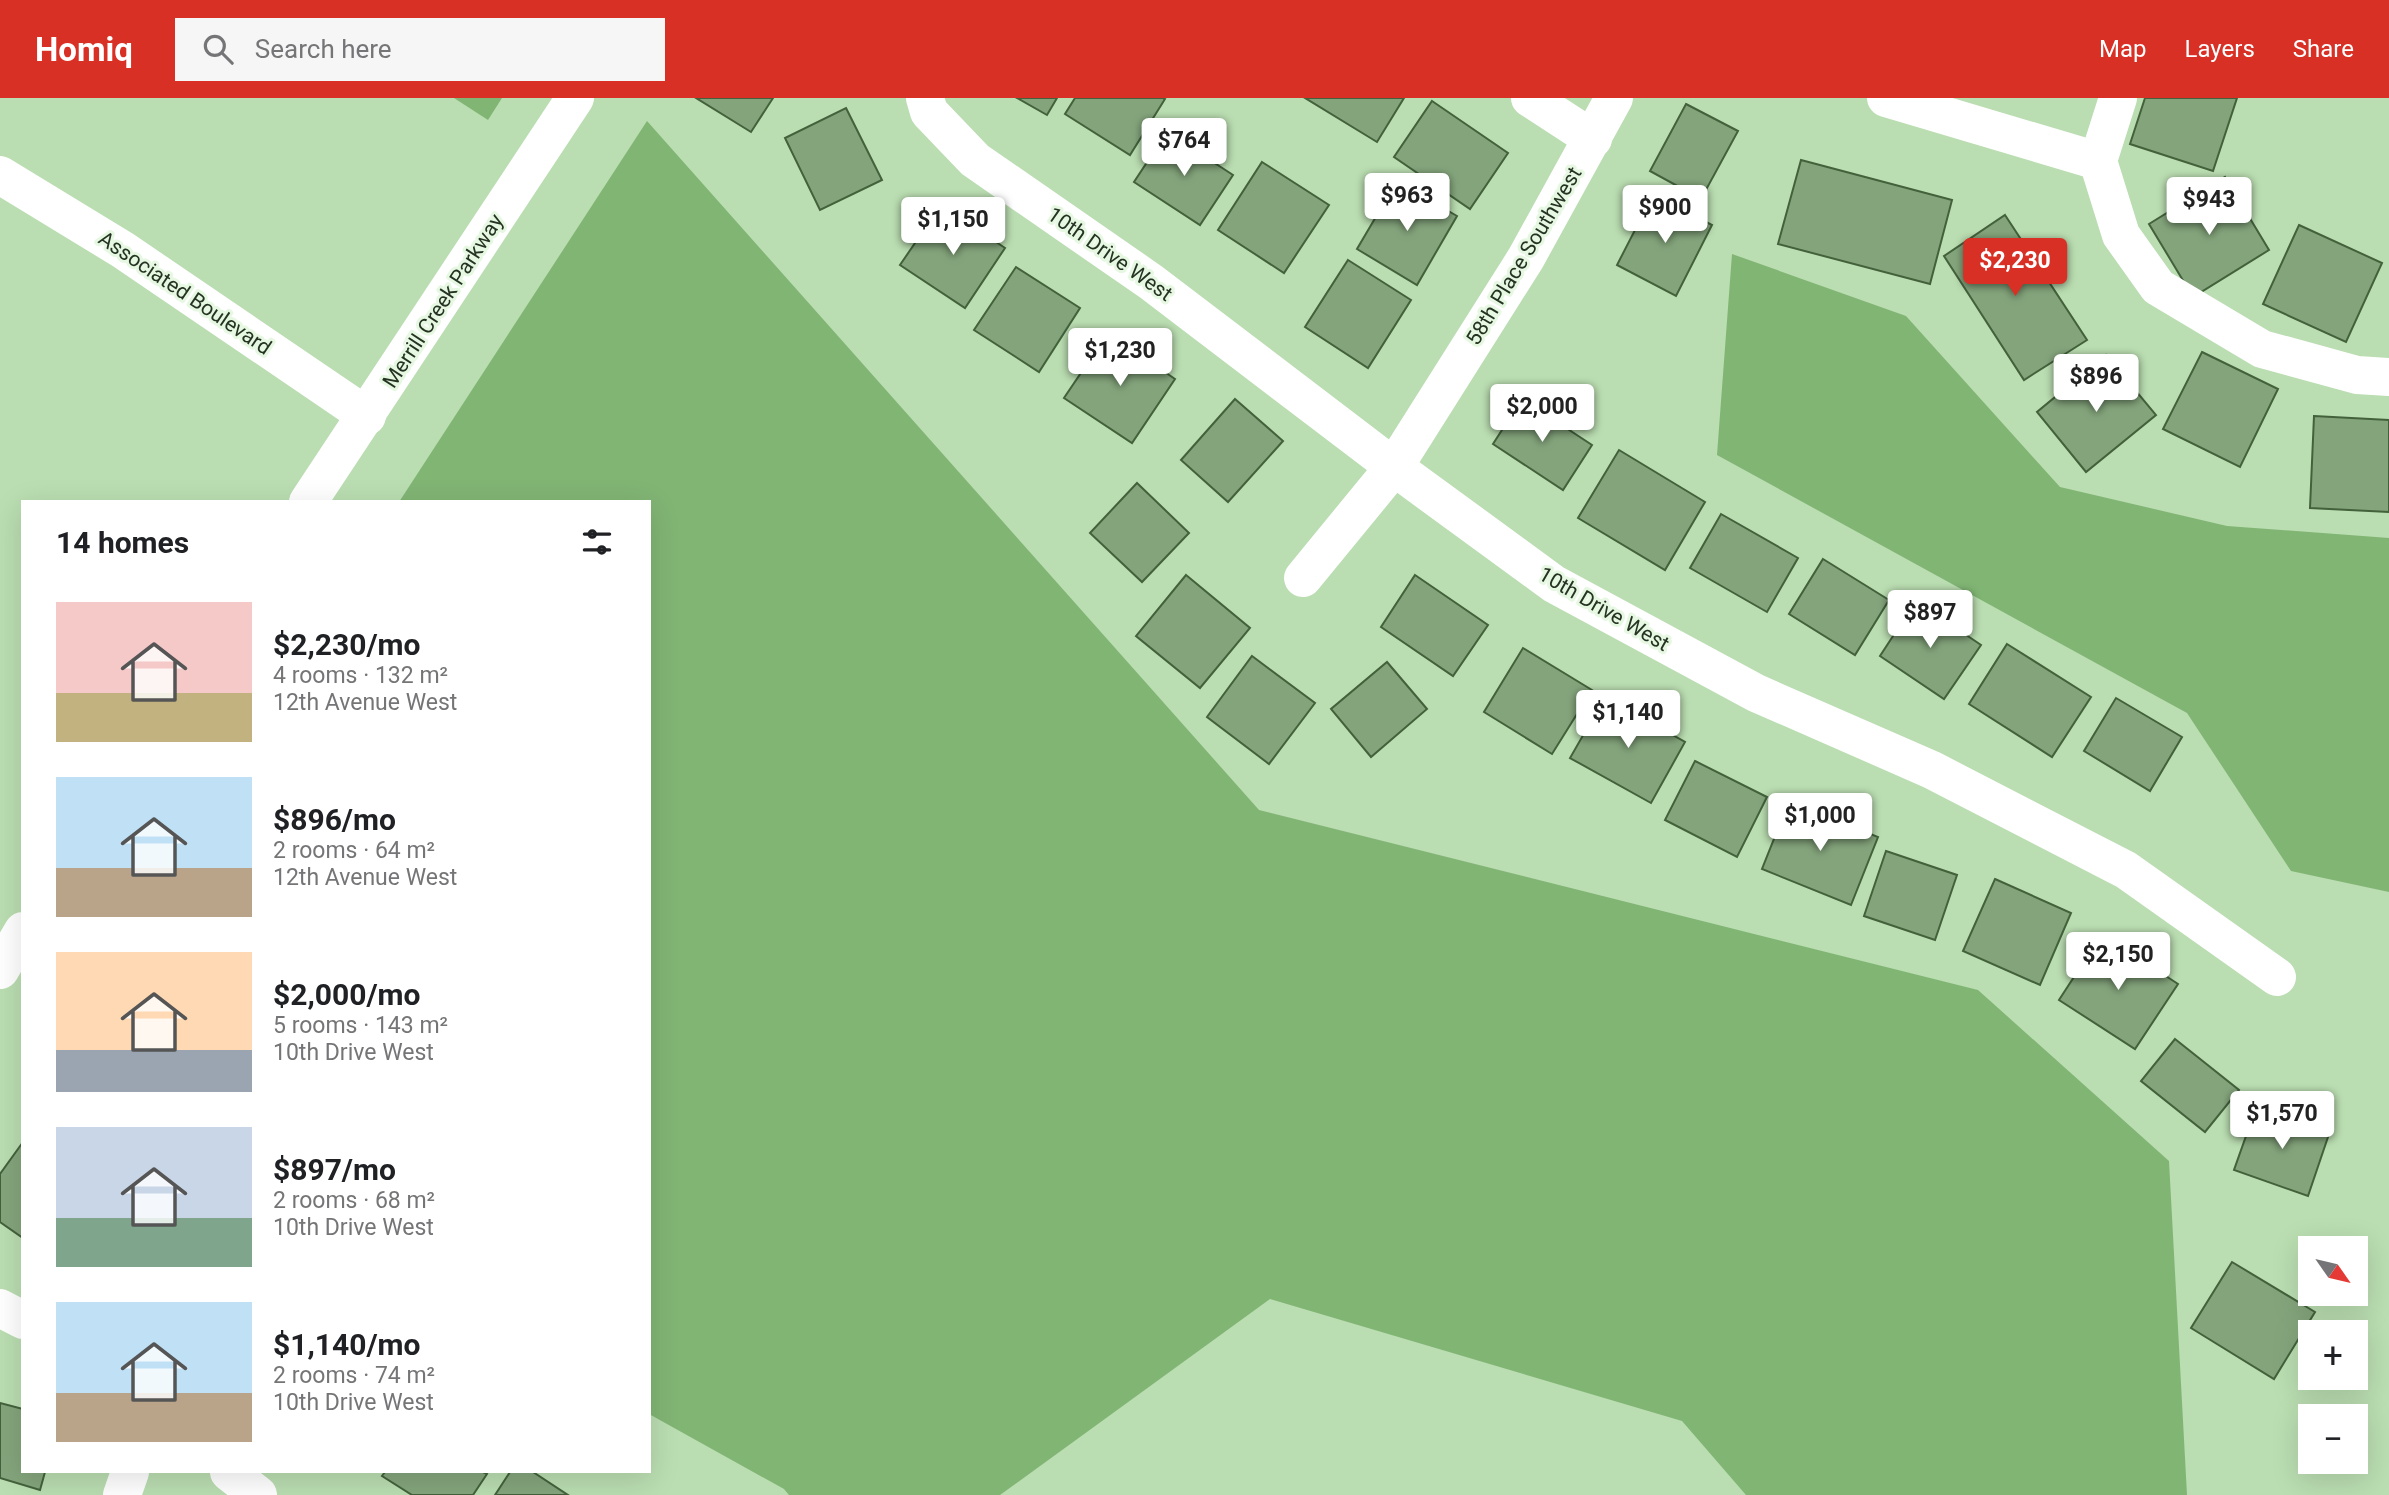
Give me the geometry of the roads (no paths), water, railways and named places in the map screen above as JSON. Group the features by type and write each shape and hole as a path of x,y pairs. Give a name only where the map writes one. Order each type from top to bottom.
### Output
{"street":[{"name":"Merrill Creek Parkway","path":"310,500 575,98"},
{"name":"10th Drive West","path":"925,98 929,112 975,160 1151,282 1394,467 1554,584 1756,693 1932,770 2126,870 2277,977"},
{"path":"1530,98 1593,139"},
{"name":"58th Place Southwest","path":"1303,578 1394,467 1526,258 1614,98"},
{"path":"1886,98 2098,161"},
{"path":"2118,98 2098,161 2121,235 2158,287 2262,349 2357,375 2389,377"},
{"name":"Associated Boulevard","path":"0,175 123,250 367,416"},
{"path":"0,970 21,934"},
{"path":"0,1308 21,1319"},
{"path":"122,1495 130,1473"},
{"path":"230,1473 258,1495"}]}
